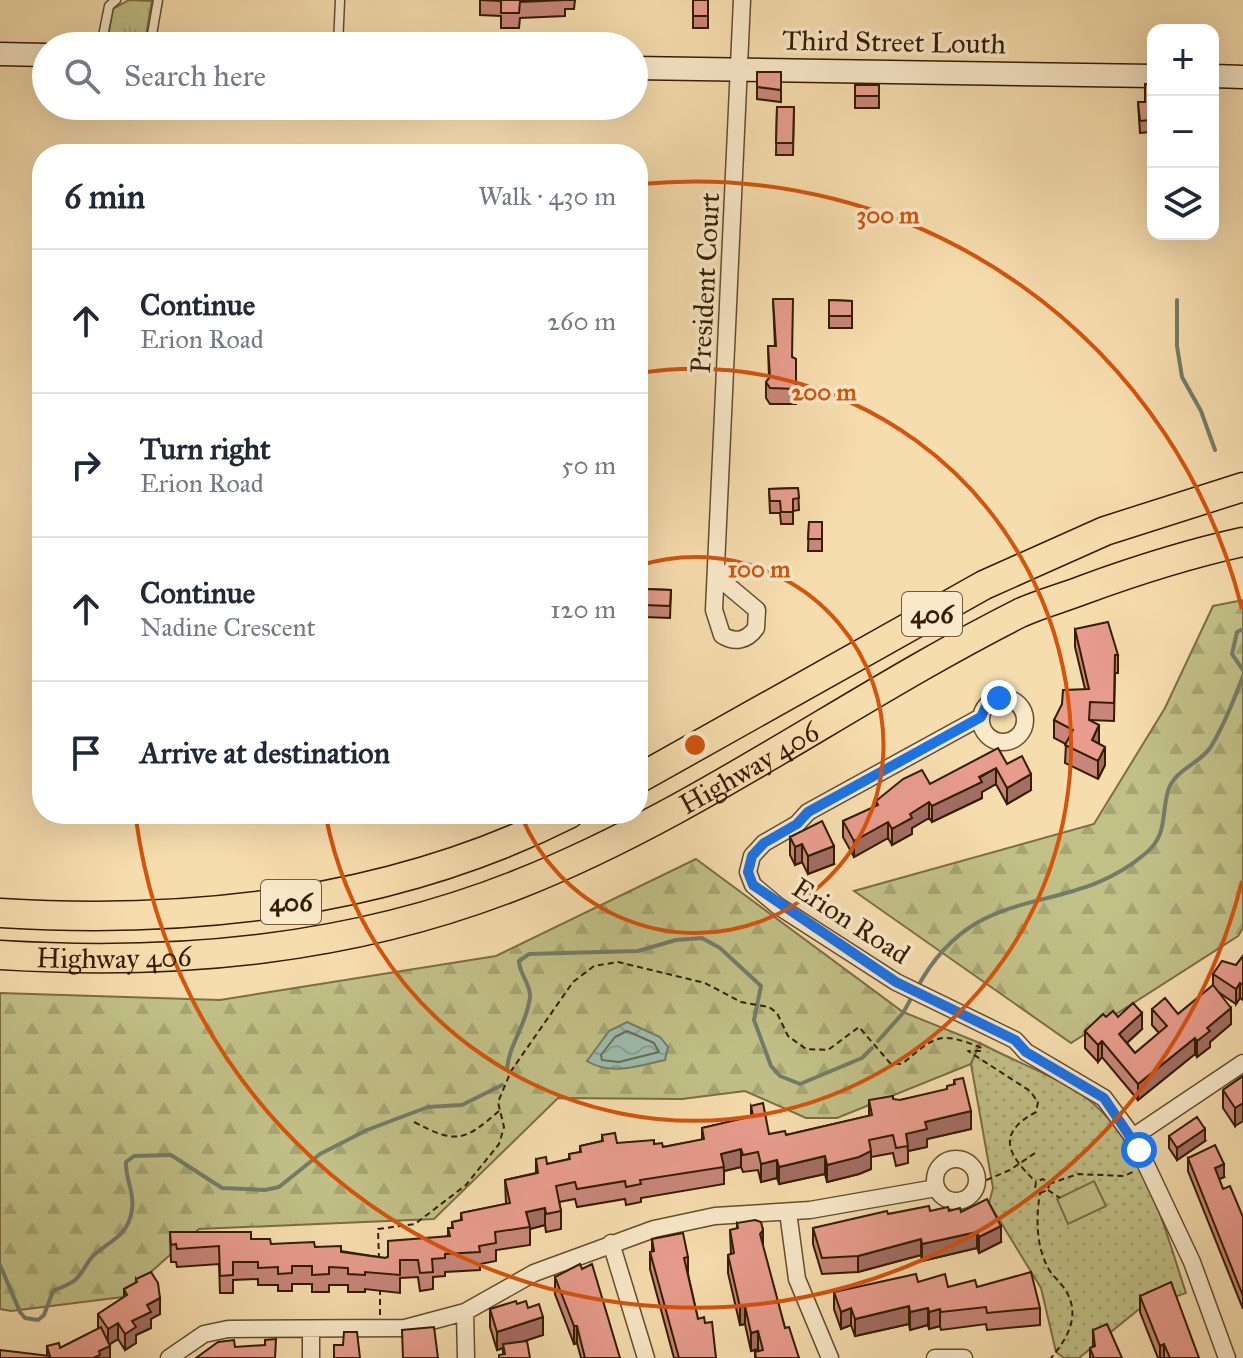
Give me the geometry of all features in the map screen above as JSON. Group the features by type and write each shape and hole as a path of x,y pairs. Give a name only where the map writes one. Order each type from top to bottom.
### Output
{"highway":[{"name":"Highway 406","path":"648,773 984,585 1105,531 1243,487"},
{"name":"Highway 406","path":"648,821 1023,612 1115,578 1243,542"},
{"name":"Highway 406","path":"0,913 166,917 253,909 321,897 494,847 546,824"},
{"name":"Highway 406","path":"0,955 83,960 190,958 262,950 385,926 518,884 643,824"}],"street":[{"name":"President Court","path":"717,568 742,0"},
{"path":"0,54 32,55"},
{"name":"Third Street Louth","path":"648,68 1147,76"},
{"path":"1219,76 1243,77"},
{"name":"Erion Road","path":"981,717 808,812 794,813 748,845 739,870 744,888 752,900 926,1005 1015,1040 1026,1052 1104,1098 1133,1137 1147,1165 1192,1262 1227,1358"},
{"path":"1133,1137 1243,1063"},
{"path":"957,1159 970,1165 977,1184 970,1196 958,1201 944,1198 936,1188 939,1168 957,1159"},
{"path":"169,1358 204,1334 228,1329 405,1328 465,1312 534,1273 654,1229 715,1216 788,1212 936,1188"},
{"path":"788,1212 797,1279 830,1358"},
{"path":"611,1243 646,1358"},
{"path":"465,1312 466,1358"},
{"path":"311,1330 311,1358"},
{"path":"935,1358 964,1358"}],"lane":[{"path":"104,32 109,6 116,0"},
{"path":"152,32 158,0"},
{"path":"339,32 340,0"}],"path":[{"path":"379,1272 378,1229 415,1224 466,1185 499,1144 504,1127 498,1102 511,1071 532,1037 573,982 594,966 618,962 705,983 750,1003 769,1007 777,1013 788,1036 806,1049 828,1050 859,1027 890,1063 902,1064 933,1038 949,1035 982,1048 981,1051 968,1051 1030,1091 1038,1102 1036,1112 1021,1120 1010,1132 1009,1148 1017,1165 1036,1182 1040,1193 1038,1233 1047,1266 1067,1293 1072,1309 1071,1329 1051,1358"},
{"path":"414,1122 444,1137 463,1137 500,1110"},
{"path":"977,1184 1038,1151"},
{"path":"1049,1184 1078,1174 1124,1176 1147,1165"},
{"path":"1093,1175 1093,1184"},
{"path":"1036,1182 1043,1179 1049,1184"},
{"path":"1048,1190 1049,1184"},
{"path":"1040,1193 1048,1190"},
{"path":"1048,1190 1060,1198"},
{"path":"379,1286 380,1328"}],"green space":[{"path":"129,0 152,1 147,32 109,32 113,9"},
{"path":"1243,600 1243,928 1238,936 1071,1043 854,891 1094,824 1165,708 1213,606"},
{"path":"696,859 903,1012 980,1043 971,1064 837,1118 806,1118 745,1091 682,1099 558,1098 434,1219 199,1229 123,1297 11,1311 0,1309 0,993 220,1000 496,956"},
{"path":"980,1043 1073,1089 1105,1115 1122,1136 1149,1186 1186,1293 1138,1310 1079,1358 1064,1358 1056,1352 1041,1288 989,1203 993,1188 971,1064"},
{"path":"1094,1181 1106,1206 1068,1224 1057,1199"}],"water":[{"path":"627,1022 660,1037 668,1047 665,1060 615,1069 587,1061 609,1031"}],"building":[{"path":"480,0 565,0 520,2 519,13 501,13 501,1"},
{"path":"693,0 708,0 708,16 693,16"},
{"path":"757,72 781,72 781,90 757,87"},
{"path":"1145,84 1147,120 1140,121 1138,102 1145,102"},
{"path":"855,85 879,85 879,96 855,96"},
{"path":"777,107 794,107 793,143 776,143"},
{"path":"773,299 793,299 792,357 796,359 796,389 770,388 766,382 770,377 768,346 776,346"},
{"path":"829,300 852,301 852,316 829,316"},
{"path":"798,488 799,498 793,499 793,512 781,512 780,501 770,501 769,489"},
{"path":"809,522 822,522 822,539 808,539"},
{"path":"648,589 671,590 670,606 648,605"},
{"path":"1108,622 1118,655 1115,655 1114,703 1090,702 1089,720 1099,725 1092,740 1105,747 1098,761 1065,745 1073,730 1054,720 1062,704 1063,690 1089,689 1075,629"},
{"path":"998,748 1007,764 1022,756 1031,774 1007,788 996,768 979,777 982,782 932,806 929,802 910,814 912,818 892,829 888,822 854,841 843,821 878,805 876,801 903,779 922,770 930,784"},
{"path":"822,821 834,846 808,856 802,844 795,847 790,837"},
{"path":"1243,956 1243,985 1240,983 1236,989 1213,974 1222,961 1236,965"},
{"path":"1213,985 1231,1008 1207,1028 1210,1031 1197,1041 1195,1038 1138,1084 1102,1041 1098,1045 1085,1031 1103,1014 1106,1017 1113,1011 1118,1017 1133,1003 1142,1013 1119,1034 1135,1053 1167,1026 1152,1009 1165,998 1178,1014"},
{"path":"1243,1076 1243,1103 1235,1108 1223,1090"},
{"path":"963,1078 971,1111 925,1122 927,1129 906,1134 908,1146 896,1148 893,1135 869,1140 871,1151 859,1157 827,1165 825,1156 779,1167 777,1160 761,1164 758,1152 743,1155 741,1149 721,1154 724,1167 640,1180 641,1184 626,1187 625,1181 577,1189 575,1182 556,1186 561,1211 546,1214 545,1208 526,1212 530,1227 495,1232 496,1243 479,1246 480,1252 445,1254 445,1258 432,1259 433,1272 420,1273 418,1260 400,1260 400,1275 348,1274 348,1268 329,1267 329,1274 312,1275 312,1266 292,1266 292,1273 278,1274 278,1267 258,1268 258,1262 233,1262 233,1275 220,1276 219,1246 177,1249 176,1244 171,1245 170,1232 251,1232 251,1239 270,1239 271,1244 314,1242 315,1247 341,1246 341,1252 385,1258 388,1257 388,1241 450,1236 448,1228 453,1228 452,1222 462,1220 461,1213 510,1203 505,1180 538,1173 536,1159 546,1157 547,1164 570,1159 569,1154 581,1152 580,1146 603,1141 602,1135 615,1133 617,1143 654,1140 654,1144 662,1143 663,1147 704,1139 702,1128 753,1116 751,1106 763,1103 769,1134 785,1131 786,1135 872,1115 869,1100 893,1096 893,1099 900,1100 947,1089 947,1086 955,1084 954,1080"},
{"path":"1197,1117 1205,1129 1177,1148 1169,1136"},
{"path":"1215,1145 1224,1164 1215,1168 1223,1189 1230,1186 1243,1217 1243,1296 1188,1158"},
{"path":"987,1199 1001,1226 979,1237 977,1232 922,1244 921,1239 858,1256 822,1258 813,1228 887,1211 888,1214 929,1206 930,1211 948,1207 949,1211 960,1208 961,1212"},
{"path":"761,1222 763,1230 760,1234 785,1328 789,1327 799,1358 756,1358 755,1352 763,1350 758,1331 751,1333 745,1306 740,1307 728,1255 734,1253 730,1230 738,1228 737,1223"},
{"path":"683,1233 688,1257 684,1258 698,1319 704,1317 705,1323 712,1322 716,1358 679,1358 650,1252 654,1251 652,1239"},
{"path":"580,1264 582,1269 592,1264 620,1358 585,1358 577,1326 574,1326 555,1277"},
{"path":"151,1272 158,1283 160,1298 147,1305 151,1312 132,1321 136,1327 125,1334 118,1323 108,1329 98,1314 127,1295 124,1289 137,1282 136,1279"},
{"path":"1031,1272 1040,1308 987,1313 986,1307 941,1312 940,1309 929,1312 928,1308 910,1312 909,1306 855,1319 851,1308 841,1312 834,1292 916,1274 918,1282 945,1274 948,1287 975,1280 977,1287"},
{"path":"1171,1282 1199,1358 1170,1358 1164,1344 1160,1346 1140,1296"},
{"path":"516,1301 517,1304 526,1301 528,1308 539,1304 543,1317 497,1332 490,1309"},
{"path":"1107,1324 1122,1358 1094,1358 1090,1348 1095,1346 1093,1330"},
{"path":"101,1327 110,1346 93,1358 0,1358 0,1350 50,1356 47,1346 59,1343 60,1348"},
{"path":"434,1327 438,1358 403,1358 402,1330"},
{"path":"344,1332 357,1332 360,1358 334,1358 334,1345 343,1345"},
{"path":"276,1339 275,1358 196,1358 218,1342 234,1340 235,1347 265,1345 265,1340"},
{"path":"527,1341 530,1358 499,1358 499,1355 505,1354 503,1344"}],"waterway":[{"path":"1177,300 1177,346 1182,377 1201,411 1215,450"},
{"path":"1243,629 1237,632 1232,654 1243,670"},
{"path":"917,988 941,953 967,929 995,914 1085,887 1116,874 1146,853 1161,831 1171,784 1210,748 1243,676"},
{"path":"507,1069 530,997 519,961 529,954 638,951 676,940 702,938 720,948 761,986 754,1020 771,1066 780,1076 800,1084 862,1058 872,1048"},
{"path":"878,1041 903,1013 913,995"},
{"path":"0,1265 20,1312 25,1318 38,1320 44,1315 53,1291 75,1280 91,1258 127,1226 133,1203 126,1162 134,1156 171,1155 222,1188 265,1190 279,1187 320,1154 367,1130 428,1107 462,1105 502,1085"}],"route":[{"path":"999,698 987,704 981,717 808,812 797,824 764,843 752,856 748,872 753,885 778,906 896,982 1015,1040 1026,1052 1104,1098 1139,1150"}]}
